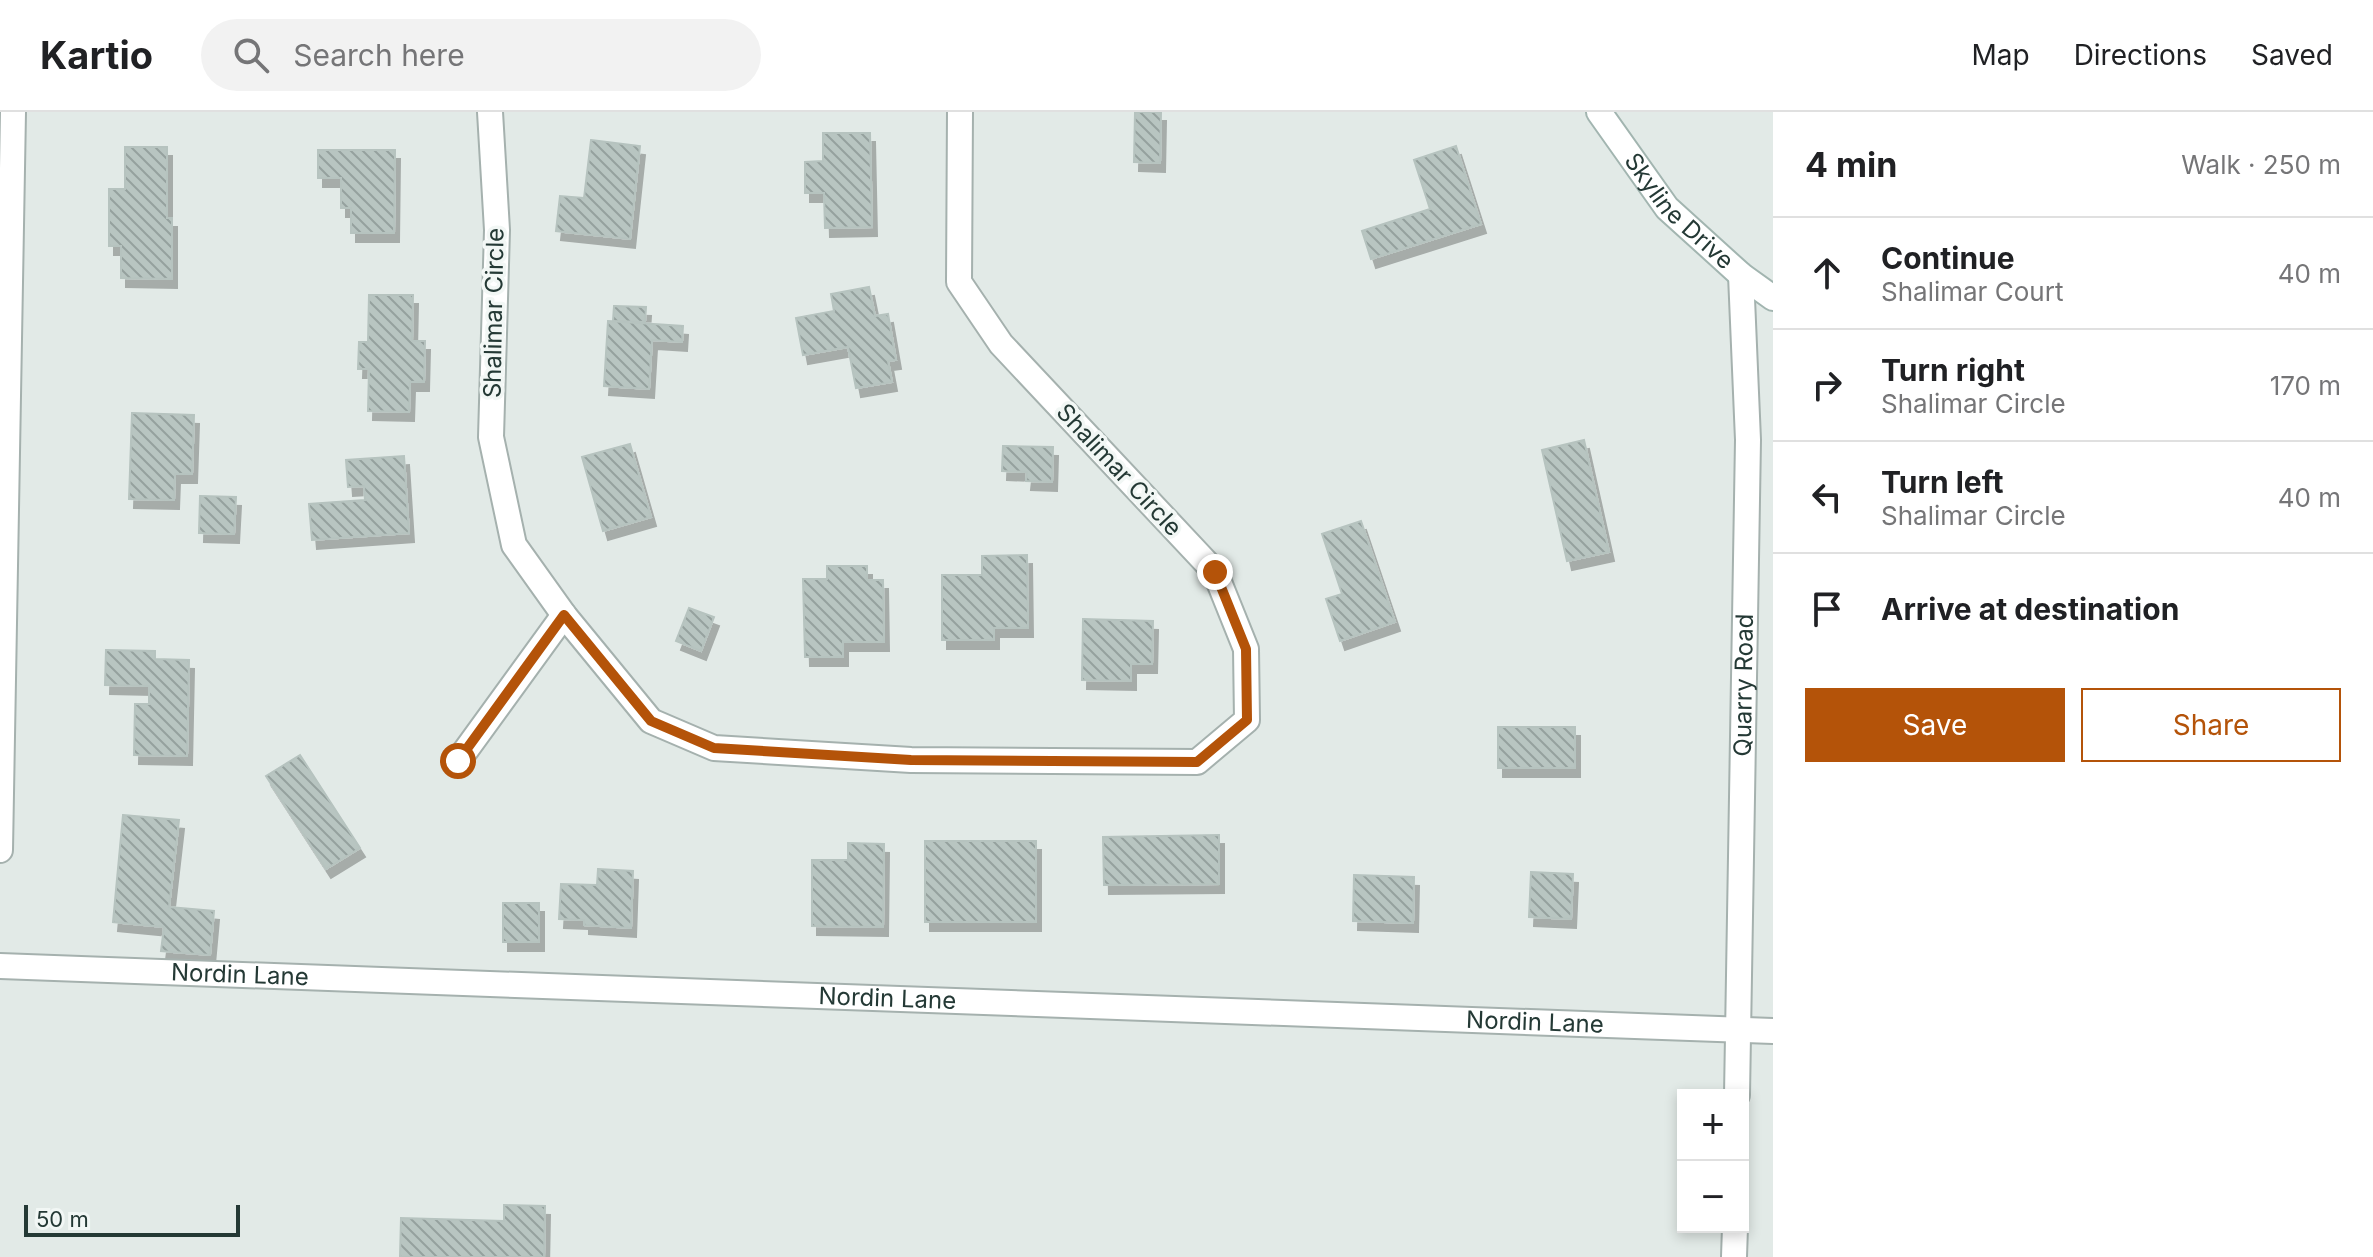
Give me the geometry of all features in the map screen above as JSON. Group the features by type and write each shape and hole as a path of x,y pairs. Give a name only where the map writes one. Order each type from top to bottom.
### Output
{"street":[{"path":"0,850 13,112"},
{"name":"Shalimar Circle","path":"490,112 497,230 491,437 514,545 564,615 651,721 714,748 911,760 1197,762 1247,720 1246,649 1215,572 1001,344 959,282 960,112"},
{"name":"Skyline Drive","path":"1599,112 1667,208 1741,275 1773,298"},
{"name":"Quarry Road","path":"1737,1089 1748,440 1741,275"},
{"path":"458,761 564,615"},
{"name":"Nordin Lane","path":"0,966 1773,1031"},
{"path":"1734,1257 1735,1233"}],"building":[{"path":"1135,112 1161,112 1160,163 1134,162"},
{"path":"823,133 870,133 872,227 825,228 824,193 805,193 805,162 823,161"},
{"path":"591,140 640,146 630,239 556,231 560,196 584,198"},
{"path":"1456,146 1481,224 1371,259 1362,231 1430,209 1414,160"},
{"path":"125,147 167,147 167,218 172,218 172,279 121,278 121,246 109,246 109,189 125,189"},
{"path":"318,150 395,150 394,233 351,233 351,208 341,208 341,178 318,178"},
{"path":"869,287 875,316 888,314 896,360 888,361 892,382 856,388 848,347 803,355 796,318 834,311 831,294"},
{"path":"369,295 413,295 412,341 425,341 424,382 410,382 409,412 368,411 369,369 358,369 359,342 368,342"},
{"path":"614,306 646,307 645,322 613,321"},
{"path":"608,321 683,326 682,342 652,340 649,389 604,386"},
{"path":"132,413 194,415 192,474 175,474 174,500 129,499"},
{"path":"1584,440 1609,552 1567,561 1542,450"},
{"path":"630,444 651,517 603,531 582,457"},
{"path":"1003,446 1053,447 1052,482 1026,481 1027,472 1002,471"},
{"path":"404,456 409,533 312,540 309,504 365,500 364,486 348,487 346,460"},
{"path":"200,496 236,497 234,534 199,533"},
{"path":"1361,521 1395,622 1340,641 1326,599 1342,594 1322,534"},
{"path":"1027,555 1028,628 994,628 994,640 942,640 942,575 982,575 982,556"},
{"path":"827,566 867,566 867,580 883,580 884,642 843,642 843,657 805,657 803,579 827,579"},
{"path":"689,608 714,617 701,651 676,641"},
{"path":"1083,619 1153,621 1152,664 1131,664 1131,681 1082,680"},
{"path":"106,650 155,651 155,659 189,660 187,756 134,755 135,704 149,704 149,686 105,685"},
{"path":"1498,727 1575,727 1575,768 1498,768"},
{"path":"300,755 360,848 326,869 266,776"},
{"path":"123,815 179,820 169,907 214,911 210,955 161,951 164,927 113,922"},
{"path":"1219,835 1219,884 1104,885 1103,837"},
{"path":"925,841 1036,841 1036,922 925,922"},
{"path":"848,843 884,844 883,927 812,926 812,860 848,860"},
{"path":"598,869 633,871 631,928 584,925 584,920 559,919 561,884 597,885"},
{"path":"1531,872 1573,874 1571,919 1529,917"},
{"path":"1354,875 1414,877 1413,923 1353,921"},
{"path":"503,903 539,903 539,942 503,942"},
{"path":"504,1205 545,1206 544,1257 400,1257 401,1218 504,1221"}],"route":[{"path":"458,761 564,615 651,721 714,748 911,760 1197,762 1247,720 1246,649 1215,572"}]}
